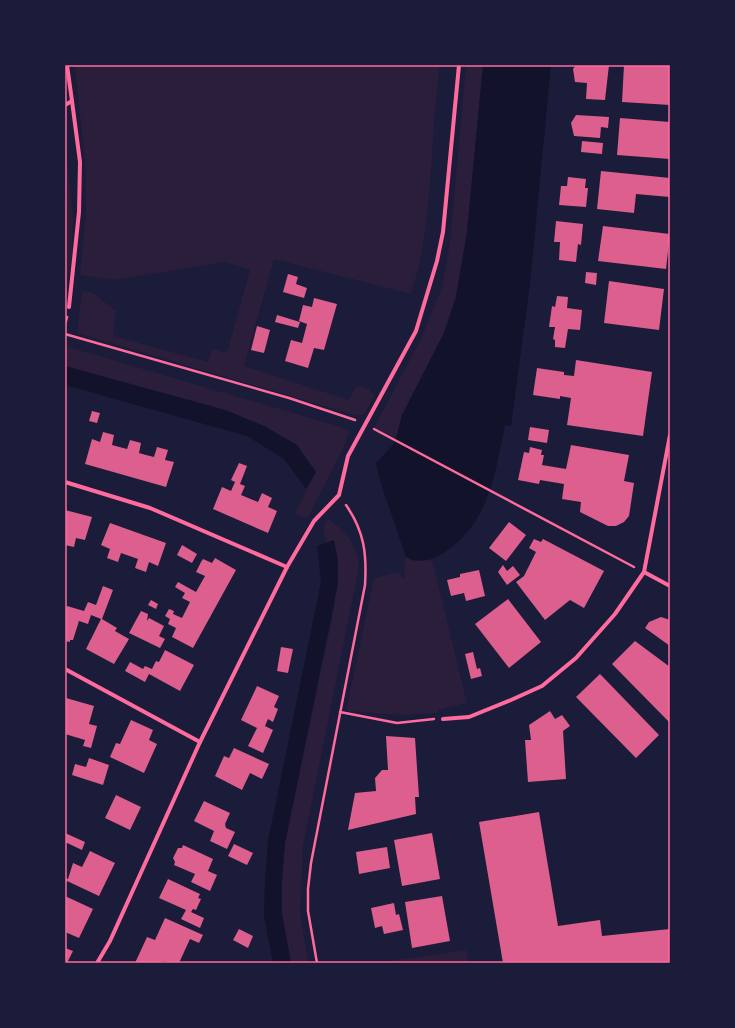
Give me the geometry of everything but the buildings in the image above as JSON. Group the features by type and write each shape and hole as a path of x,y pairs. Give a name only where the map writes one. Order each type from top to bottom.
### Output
{"street":[{"path":"67,65 80,162 79,212 69,307"},
{"path":"96,963 110,941 200,742 287,567 314,521 339,496 348,456 416,331 438,261 443,232 459,65"},
{"path":"65,105 72,101"},
{"path":"442,719 469,717 542,686 576,658 610,620 644,572 670,435"},
{"path":"65,482 150,508 287,567"},
{"path":"644,572 670,586"},
{"path":"65,669 200,742"}],"path":[{"path":"65,334 289,398 365,424 644,572"},
{"path":"318,963 308,911 308,889 311,863 365,585 366,561 364,546 356,520 339,496"},
{"path":"340,712 397,723 442,719"}],"shaded area":[{"path":"75,65 440,65 425,232 420,261 411,294 274,259 244,366 349,400 357,385 369,389 374,396 365,413 358,416 77,333 82,291 92,292 116,311 113,336 208,362 212,349 227,353 250,270 225,262 113,280 80,275 86,212 86,173"},
{"path":"466,65 483,65 467,232 456,297 444,333 402,415 396,438 374,428 421,339 442,287 450,242"},
{"path":"483,65 551,65 530,284 511,426 505,425 498,461 488,496 471,528 458,541 434,558 421,561 406,557 382,487 376,463 392,446 396,438 402,415 444,333 456,297 467,232"},
{"path":"65,136 73,219 72,252 65,302"},
{"path":"65,346 344,428 349,431 342,451 307,519 295,513 316,472 264,426 225,410 65,366"},
{"path":"65,366 225,410 264,426 297,445 316,472 306,489 284,459 247,436 65,385"},
{"path":"328,519 350,539 356,552 359,567 303,846 300,912 308,963 291,963 282,914 282,880 285,843 335,604 333,540 326,543 323,528"},
{"path":"334,540 338,560 338,584 285,843 282,880 282,914 291,963 273,963 264,915 268,841 321,582 317,546"},
{"path":"406,557 413,561 432,560 467,703 438,710 438,713 402,715 346,711 374,578 398,572 402,578 405,577 404,571"},
{"path":"466,950 469,963 377,963"}]}
